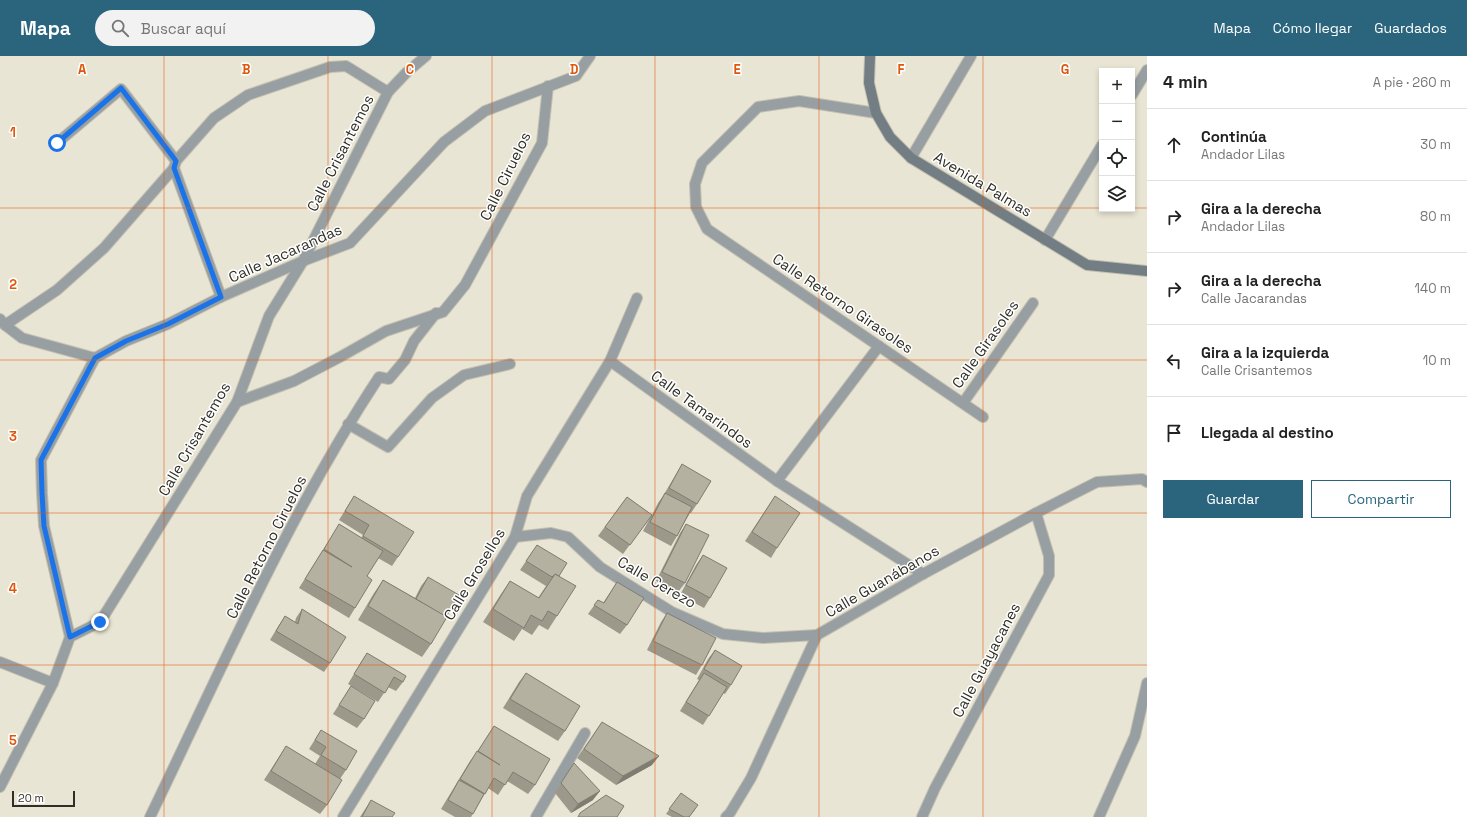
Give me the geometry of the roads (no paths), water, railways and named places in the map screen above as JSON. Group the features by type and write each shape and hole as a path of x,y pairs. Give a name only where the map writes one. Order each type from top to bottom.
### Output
{"main road":[{"name":"Avenida Palmas","path":"870,56 869,83 876,113 890,137 911,158 1088,265 1147,271"}],"street":[{"name":"Calle Crisantemos","path":"70,637 100,622 236,402 269,316 303,261 388,92 407,72 426,56"},
{"path":"548,86 576,76 590,56"},
{"path":"911,158 971,56"},
{"path":"0,787 53,683 70,637 44,526 41,460 95,358 22,338 2,322 57,290 104,248 214,118 248,95 330,67 346,66 388,92"},
{"path":"1135,90 1147,70"},
{"name":"Calle Jacarandas","path":"95,358 126,341 168,324 221,297 303,261 350,243 444,142 485,111 548,86"},
{"name":"Calle Ciruelos","path":"436,313 443,312 465,285 542,143 548,86"},
{"path":"57,143 121,88 175,164 221,297"},
{"name":"Calle Retorno Girasoles","path":"876,113 799,101 758,107 702,163 694,184 696,207 706,229 983,417"},
{"path":"1045,240 1099,150"},
{"name":"Calle Grosellos","path":"343,817 515,537 527,496 610,361 638,298"},
{"name":"Calle Girasoles","path":"963,403 1033,303"},
{"path":"236,402 294,381 386,331 436,313"},
{"name":"Calle Retorno Ciruelos","path":"150,817 288,532 348,424 379,377 389,378 405,360 414,341 436,313"},
{"path":"777,481 879,346"},
{"name":"Calle Tamarindos","path":"610,361 777,481 923,574"},
{"path":"348,424 388,447 432,398 464,375 510,364"},
{"name":"Calle Guanábanos","path":"726,817 730,813 751,778 817,634 923,574 1036,513 1098,482 1142,479 1147,482"},
{"name":"Calle Guayacanes","path":"922,817 935,788 1049,575 1049,556 1036,513"},
{"name":"Calle Cerezo","path":"515,537 551,533 568,537 600,567 672,612 723,634 763,638 817,634"},
{"path":"0,662 53,683"},
{"path":"1099,817 1135,736 1147,683"},
{"path":"536,817 585,733"}]}
